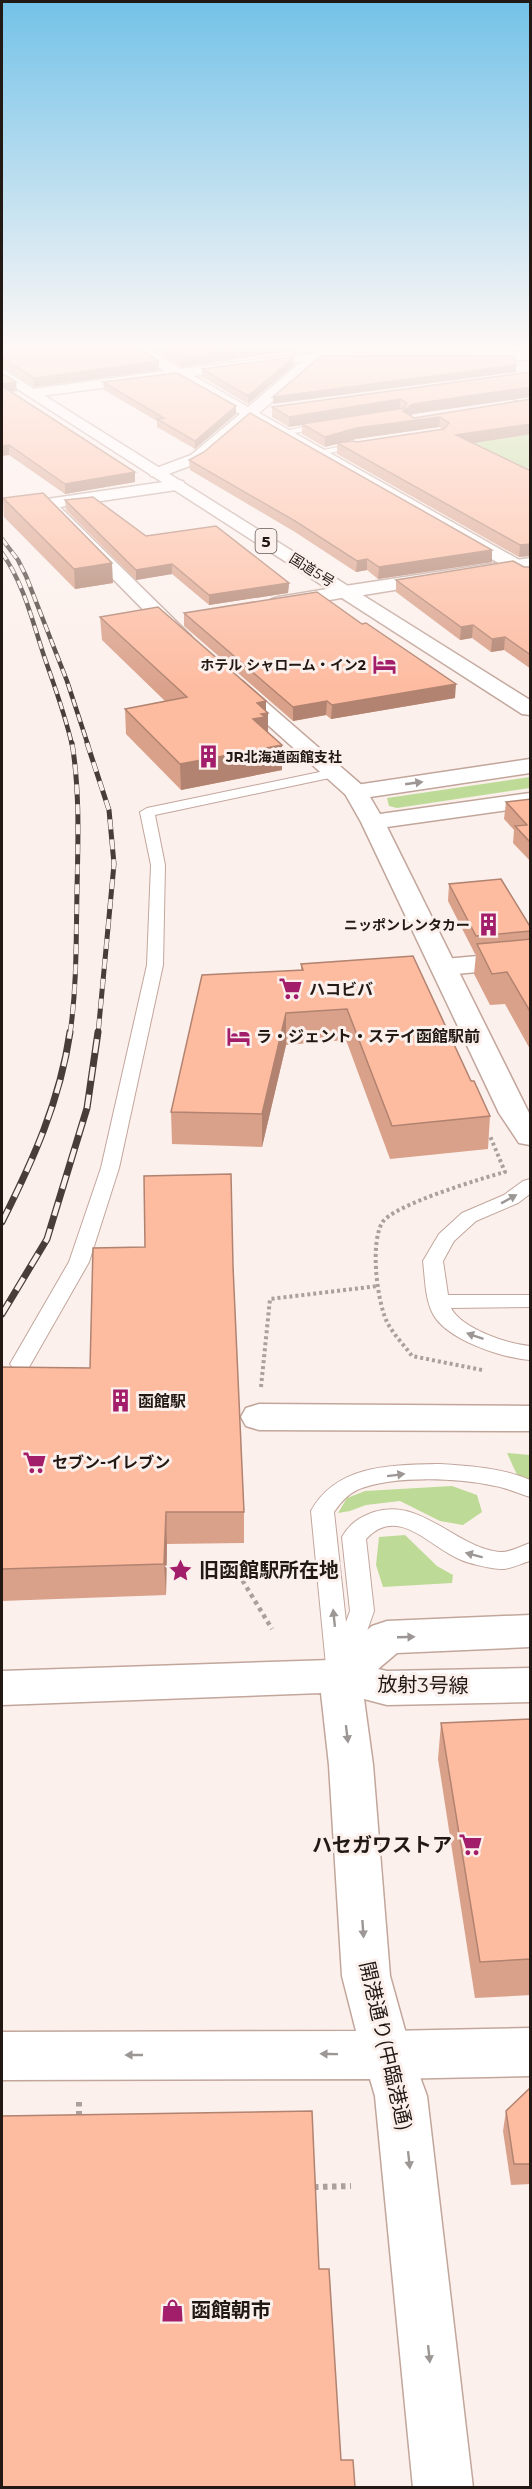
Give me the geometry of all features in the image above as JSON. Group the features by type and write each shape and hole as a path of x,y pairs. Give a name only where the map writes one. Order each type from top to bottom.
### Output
{"main road":[{"name":"国道5号","path":"136,459 531,709"},
{"path":"157,473 194,459"},
{"path":"333,459 526,567"},
{"path":"177,485 47,504 163,621 195,650"},
{"path":"266,605 526,567"},
{"path":"163,621 186,618"},
{"path":"219,670 356,792 445,967 514,1113 531,1136"},
{"path":"356,792 531,766"},
{"path":"373,822 531,800"},
{"path":"445,967 531,959"},
{"path":"259,1417 531,1419"},
{"name":"放射3号線","path":"340,1676 387,1637 531,1631"},
{"path":"2,1688 340,1676"},
{"name":"放射3号線","path":"340,1676 387,1688 531,1685"},
{"name":"開港通り(中臨港通)","path":"340,1676 351,1765 366,1976 387,2055 401,2096 443,2487"},
{"path":"2,2056 387,2055 531,2052"}],"lane":[{"path":"21,1364 79,1262 110,1168 155,965 158,865 147,812 334,773"},
{"path":"531,1185 511,1199 469,1218 446,1239 433,1261 439,1302 442,1312 452,1325 464,1332 518,1352 531,1353"},
{"path":"439,1302 531,1301"},
{"path":"340,1676 322,1511 332,1496 350,1484 367,1479 417,1473 483,1474 520,1482 531,1489"},
{"path":"340,1676 362,1611 354,1537 367,1523 388,1516 407,1519 433,1532 467,1554 502,1561 531,1552"}],"path":[{"path":"259,1417 270,1299 378,1286"},
{"path":"230,1560 272,1629"},
{"path":"79,2102 79,2127"},
{"path":"314,2187 351,2186"}],"green space":[{"path":"499,459 530,459 530,468 521,469"},
{"path":"530,777 530,788 397,808 389,806 387,798"},
{"path":"507,1453 530,1455 530,1482 518,1477"},
{"path":"452,1486 477,1495 482,1512 463,1525 440,1521 400,1501 366,1505 338,1513 347,1498 365,1491"},
{"path":"405,1535 437,1566 453,1575 452,1583 383,1587 376,1565 379,1537"}],"building":[{"path":"29,459 115,459 135,472 65,484"},
{"path":"332,459 492,550 379,567 367,559 357,561 295,521 189,460"},
{"path":"366,459 506,459 531,471 531,544 520,545"},
{"path":"43,493 112,563 74,569 3,498"},
{"path":"93,497 146,536 216,526 289,583 209,595 172,564 136,570 65,500"},
{"path":"513,561 524,567 531,567 531,655 505,637 492,639 473,625 461,627 396,580"},
{"path":"317,592 362,624 366,623 456,684 332,705 327,701 293,707 184,613"},
{"path":"158,607 266,701 257,703 268,713 261,714 265,717 253,719 282,745 180,764 125,709 187,697 100,617"},
{"path":"531,799 531,843 515,826 527,825 506,802"},
{"path":"501,879 531,931 476,936 449,884"},
{"path":"531,939 531,1013 507,972 492,974 477,944"},
{"path":"413,956 471,1081 474,1081 490,1116 392,1126 347,1009 286,1013 262,1114 171,1112 202,975 303,970 301,964"},
{"name":"函館駅","path":"231,1174 244,1512 166,1512 164,1564 2,1569 2,1367 90,1368 93,1248 145,1247 144,1176"},
{"path":"531,1719 531,1959 480,1962 441,1723"},
{"path":"531,2087 531,2164 514,2164 506,2111"},
{"name":"函館朝市","path":"312,2111 319,2269 329,2269 341,2460 353,2460 355,2487 2,2487 2,2116"}],"railway":[{"path":"2,539 18,560 26,576 67,681 88,745"},
{"path":"2,553 27,603 72,745"},
{"path":"70,1034 76,962 78,835 72,743"},
{"path":"87,743 109,810 114,864 98,1034"},
{"path":"2,1222 44,1130 60,1082 70,1032"},
{"path":"2,1314 47,1239 87,1108 98,1032"}],"place":[{"name":"ホテル シャローム・イン2","path":"384,665"},
{"name":"JR北海道函館支社","path":"208,757"},
{"name":"ニッポンレンタカー","path":"488,925"},
{"name":"ハコビバ","path":"291,989"},
{"name":"ラ・ジェント・ステイ函館駅前","path":"238,1036"},
{"name":"函館駅","path":"120,1401"},
{"name":"セブン-イレブン","path":"34,1462"},
{"name":"旧函館駅所在地","path":"181,1570"},
{"name":"ハセガワストア","path":"470,1845"},
{"name":"函館朝市","path":"173,2310"}]}
